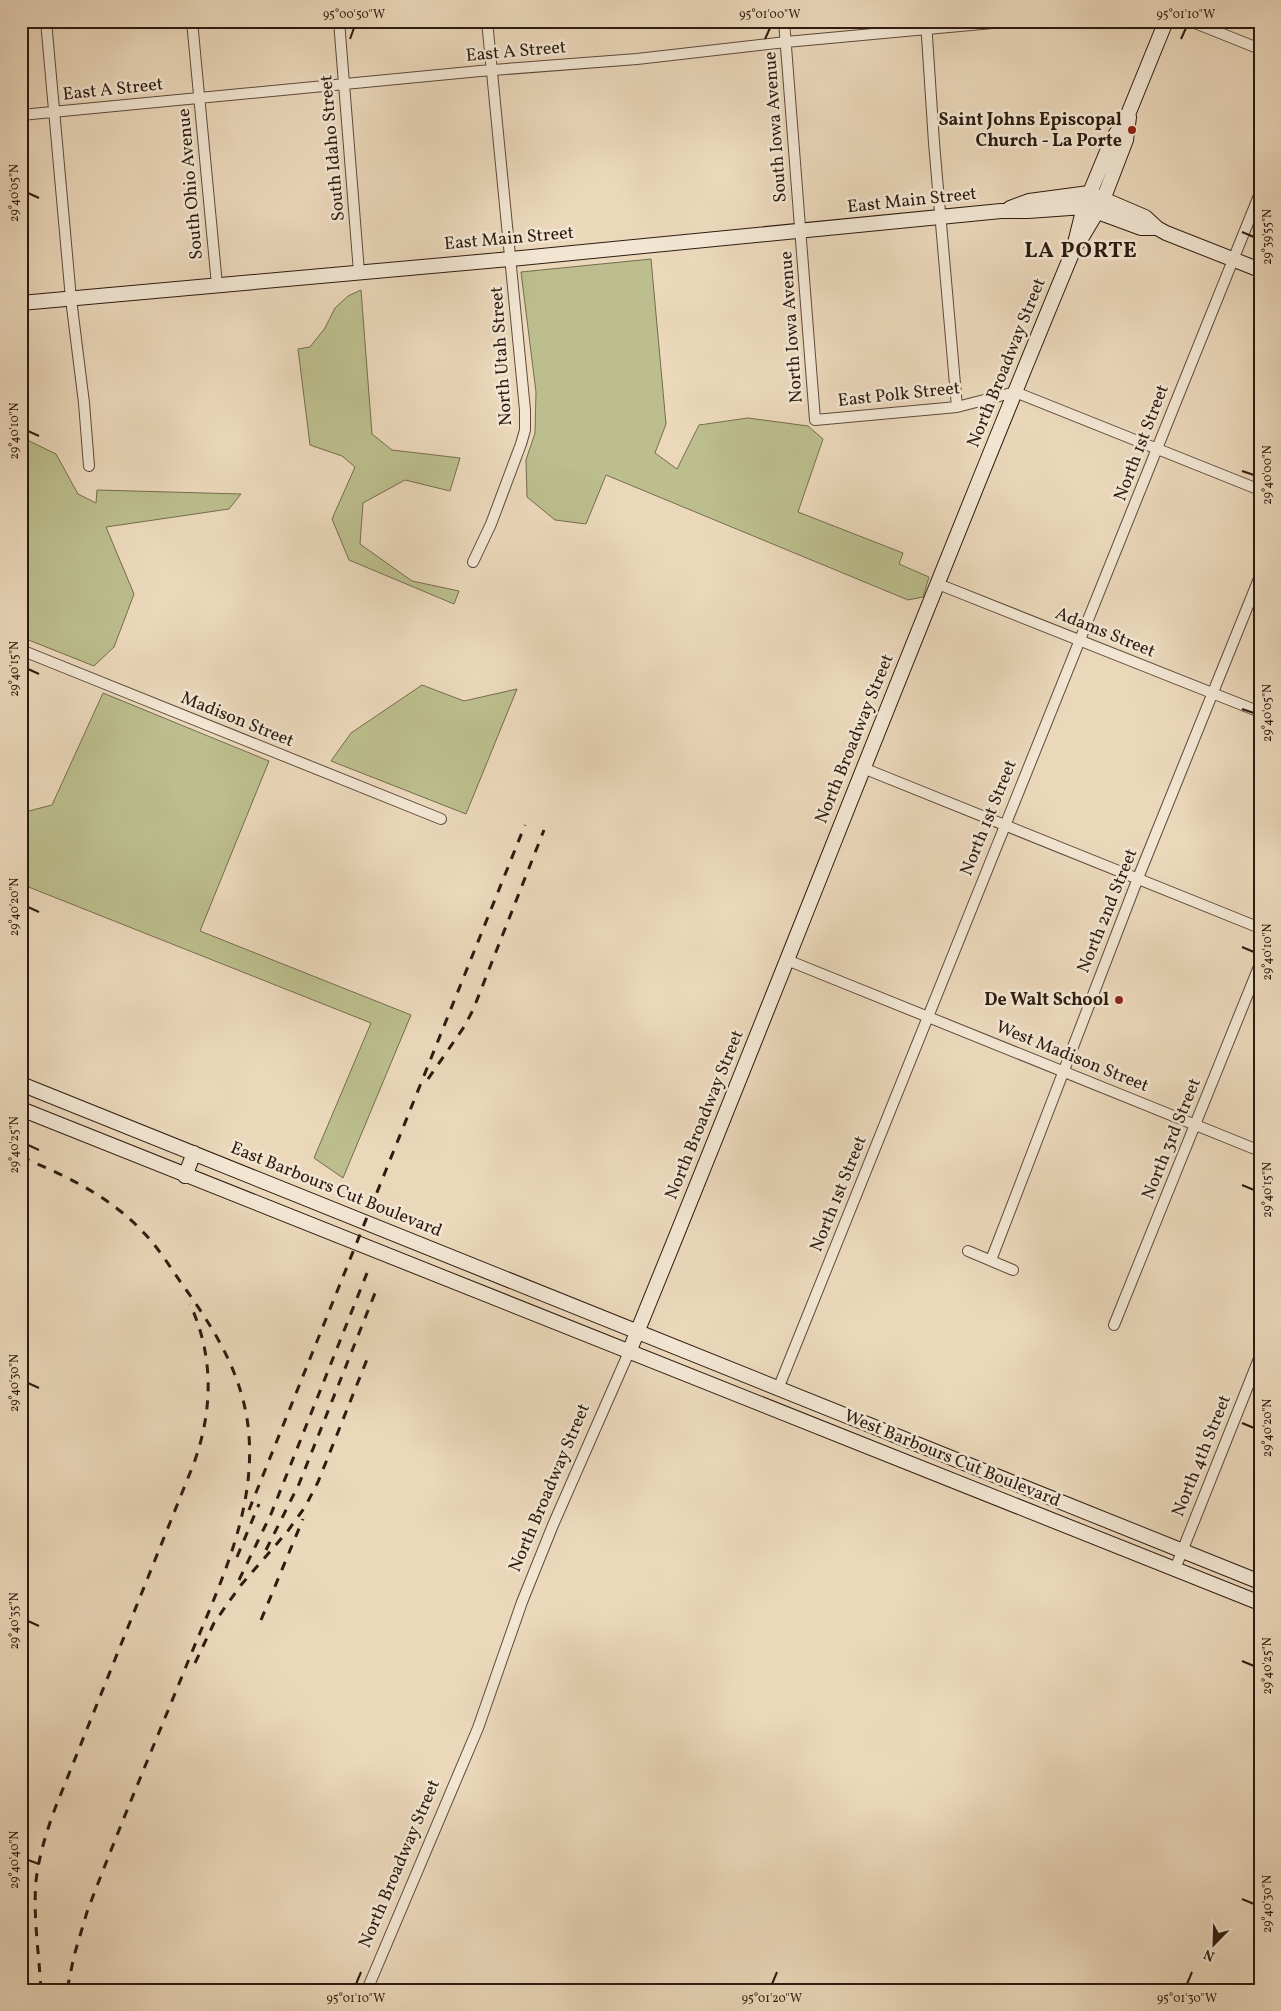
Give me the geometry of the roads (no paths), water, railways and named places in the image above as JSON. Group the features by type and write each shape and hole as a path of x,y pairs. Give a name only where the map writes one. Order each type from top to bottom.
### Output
{"street":[{"path":"46,21 71,298 84,403 89,466"},
{"name":"South Ohio Avenue","path":"192,21 216,285"},
{"name":"South Idaho Street","path":"339,21 359,272"},
{"name":"North Utah Street","path":"473,562 491,524 525,430 525,410 511,259 487,21"},
{"name":"South Iowa Avenue","path":"784,21 801,231"},
{"name":"East A Street","path":"21,115 491,70 637,59 927,26 1014,21"},
{"path":"1129,112 1166,21"},
{"path":"1190,21 1260,49"},
{"path":"927,26 957,407"},
{"name":"North Broadway Street","path":"367,1990 478,1728 522,1602 553,1525 629,1352 1073,251 1084,207 1111,142 1129,112"},
{"name":"North Broadway Street","path":"1073,251 1098,212 1126,140 1129,112"},
{"name":"North 1st Street","path":"778,1389 1260,192"},
{"path":"1090,193 1145,216 1156,228"},
{"name":"East Main Street","path":"1001,211 1029,201 1090,193"},
{"path":"1084,207 1141,228 1156,228 1260,270"},
{"name":"East Main Street","path":"21,303 511,259 1001,211 1028,212 1084,207"},
{"name":"North Iowa Avenue","path":"801,231 815,420"},
{"path":"1015,392 1260,490"},
{"name":"East Polk Street","path":"815,420 957,407 1015,392"},
{"name":"North 2nd Street","path":"990,1260 1138,878 1260,576"},
{"name":"Adams Street","path":"938,584 1260,712"},
{"name":"Madison Street","path":"21,650 441,819"},
{"path":"863,768 1260,928"},
{"name":"West Madison Street","path":"787,960 1260,1151"},
{"name":"North 3rd Street","path":"1114,1325 1260,964"},
{"name":"East Barbours Cut Boulevard","path":"21,1084 637,1332"},
{"path":"21,1109 629,1352"},
{"path":"185,1176 194,1153"},
{"path":"400,1261 409,1239"},
{"path":"968,1251 1013,1270"},
{"name":"West Barbours Cut Boulevard","path":"637,1332 1260,1582"},
{"name":"West Barbours Cut Boulevard","path":"629,1352 1260,1603"},
{"name":"North 4th Street","path":"1175,1569 1260,1356"},
{"path":"948,1479 958,1460"},
{"path":"1035,1513 1043,1495"}],"railway":[{"path":"249,1510 525,825"},
{"path":"428,1079 464,1027 473,1010 544,830"},
{"path":"21,1157 55,1172 103,1198 132,1221 162,1254 209,1324 228,1359 242,1396 249,1436 246,1496 230,1555 220,1584 87,1912 74,1956 67,1990"},
{"path":"239,1580 271,1514 367,1273"},
{"path":"266,1550 299,1484 375,1293"},
{"path":"41,1990 35,1894 37,1871 44,1843 56,1806 194,1463 205,1423 208,1383 207,1363 198,1324 190,1304"},
{"path":"195,1663 214,1623 228,1603 241,1585 287,1532 305,1507 318,1482 368,1357"},
{"path":"237,1557 259,1504"},
{"path":"261,1620 303,1519"}],"place":[{"name":"Saint Johns Episcopal Church - La Porte","path":"1132,130"},
{"name":"De Walt School","path":"1119,1000"}],"district":[{"name":"LA PORTE","path":"1081,251"}]}
